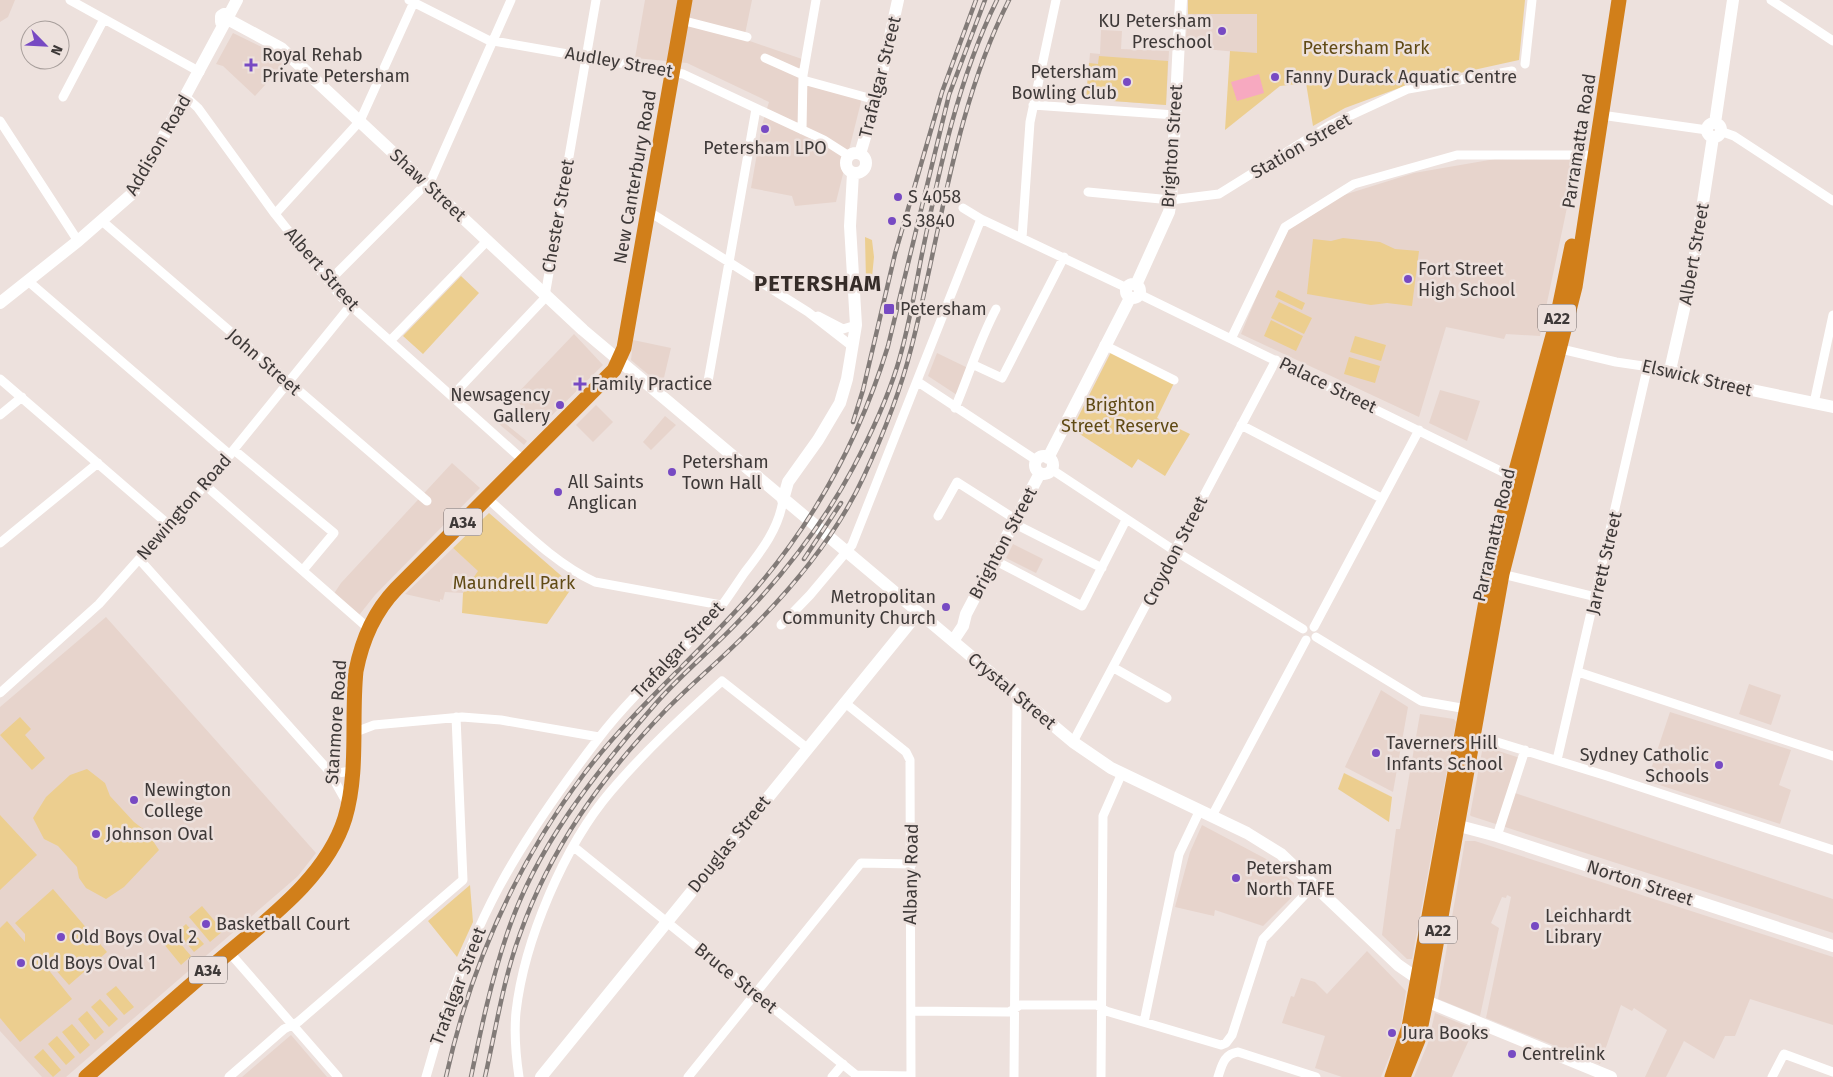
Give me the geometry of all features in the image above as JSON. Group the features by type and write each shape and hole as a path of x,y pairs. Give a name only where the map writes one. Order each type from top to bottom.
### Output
{"highway":[{"name":"New Canterbury Road","path":"619,360 624,348 685,0"},
{"name":"Parramatta Road","path":"1392,1077 1423,982 1451,824 1467,709 1497,540 1555,328 1586,155 1609,0"},
{"name":"Parramatta Road","path":"1451,824 1474,735 1502,574 1561,349 1575,287 1619,0"},
{"name":"Stanmore Road","path":"86,1077 303,886 320,867 337,840 348,805 356,671 368,628 388,598 612,373 619,360"},
{"name":"Parramatta Road","path":"1403,1077 1418,1040 1426,1001 1423,982"}],"main road":[{"name":"Addison Road","path":"0,303 128,199 139,185 237,0"},
{"name":"Trafalgar Street","path":"783,500 788,482 818,440 840,403 853,347 856,325 850,226 853,172 847,167 855,155 876,100 898,0"},
{"name":"Brighton Street","path":"952,642 963,626 966,614 1133,291 1169,212 1181,0"},
{"name":"Albert Street","path":"1670,370 1692,274 1733,0"},
{"name":"Shaw Street","path":"228,20 281,48 545,296 619,360"},
{"name":"Crystal Street","path":"619,360 843,551 1073,742 1097,760 1122,774 1247,833 1294,864 1398,965 1423,982"},
{"name":"Elswick Street","path":"1670,370 1689,377 1833,407"},
{"name":"Douglas Street","path":"541,1077 918,613"},
{"name":"Brighton Street","path":"940,632 952,627 966,614"},
{"name":"Norton Street","path":"1451,824 1496,836 1833,946"},
{"path":"1426,1001 1611,1077"}],"street":[{"path":"70,0 200,72"},
{"path":"329,281 432,178 511,0"},
{"name":"Chester Street","path":"452,396 542,302 545,296 596,0"},
{"path":"802,130 803,78 816,0"},
{"path":"1022,238 1033,105 1056,0"},
{"path":"1526,64 1532,0"},
{"path":"1771,0 1833,40"},
{"path":"275,214 360,121 412,1"},
{"name":"Audley Street","path":"412,1 478,35 493,40 686,75 855,155"},
{"path":"63,97 104,19"},
{"path":"682,20 747,37"},
{"path":"765,58 803,78 876,100"},
{"name":"Station Street","path":"1088,192 1171,200 1219,194 1330,125 1408,89 1512,71"},
{"name":"Albert Street","path":"186,98 198,108 275,214 351,306 524,461"},
{"path":"1033,105 1175,115"},
{"path":"707,387 756,109"},
{"path":"1601,115 1714,130 1734,136 1833,201"},
{"path":"0,121 78,241"},
{"path":"1231,338 1285,227 1354,184 1457,155 1586,155"},
{"name":"Palace Street","path":"963,208 981,219 1064,257 1515,478"},
{"path":"648,210 808,312 853,347"},
{"path":"781,625 857,533 894,435 918,382 981,219"},
{"name":"John Street","path":"102,221 427,502"},
{"path":"390,341 487,241"},
{"path":"974,365 1002,378 1064,257"},
{"path":"28,281 232,452 334,533 303,570"},
{"name":"Newington Road","path":"0,693 96,607 205,485 351,306"},
{"path":"955,408 974,365 973,361 985,329 996,309"},
{"path":"808,312 843,329 856,325"},
{"path":"1814,403 1833,315"},
{"path":"1104,346 1174,380"},
{"name":"Elswick Street","path":"1561,349 1616,362 1648,365 1670,370"},
{"name":"Croydon Street","path":"1073,742 1276,360"},
{"name":"Jarrett Street","path":"1557,760 1648,365"},
{"path":"0,379 169,525"},
{"path":"918,382 1126,520 1303,629"},
{"path":"0,415 22,397"},
{"path":"1241,425 1382,498"},
{"path":"1314,627 1419,430"},
{"path":"0,543 98,463"},
{"path":"938,516 957,482 1014,521 1102,568"},
{"path":"205,485 368,628"},
{"path":"487,498 552,556 595,582 721,605"},
{"name":"Trafalgar Street","path":"426,1077 455,985 494,897 553,801 599,737 648,682 708,623 774,529 783,500"},
{"path":"994,560 1082,606 1126,520"},
{"path":"139,559 329,771 348,805"},
{"path":"1502,574 1596,597"},
{"path":"1303,629 1307,626 1314,627"},
{"path":"1314,627 1317,633 1316,637"},
{"path":"1303,629 1302,637 1306,640 1310,641 1316,637"},
{"path":"1316,637 1421,701 1467,709"},
{"path":"1212,816 1306,640"},
{"path":"1114,668 1167,698"},
{"path":"1578,672 1833,756"},
{"path":"519,1077 516,1012 528,952 548,898 574,846 610,792 663,733 722,681 807,748"},
{"path":"1014,1077 1018,695"},
{"name":"Albany Road","path":"844,702 906,752 910,760 912,864 911,1076"},
{"path":"354,726 456,717 501,720 599,737"},
{"path":"229,1077 460,882 464,875 456,717"},
{"path":"354,726 374,725"},
{"path":"1474,735 1557,760 1833,850"},
{"path":"1496,836 1525,750"},
{"path":"329,771 338,774 351,771"},
{"path":"1101,1077 1103,816 1122,774"},
{"path":"1144,1022 1180,854 1200,810"},
{"name":"Bruce Street","path":"574,846 856,1075 911,1076"},
{"path":"688,1077 861,863 912,864"},
{"path":"911,1011 1009,1012 1020,1005 1097,1005 1216,1045 1226,1043 1232,1035 1263,939 1314,885"},
{"path":"229,952 338,1077"},
{"path":"1218,1077 1222,1063 1228,1055 1238,1052 1316,1077"},
{"path":"1772,1077 1784,1054 1833,1072"},
{"path":"832,1077 843,1064"}],"shaded area":[{"path":"0,0 15,0 8,17 0,22"},
{"path":"645,0 752,0 744,39 802,59 801,83 862,98 836,202 795,206 792,196 751,188 762,125 769,102 687,63 635,58"},
{"name":"KU Petersham Preschool","path":"1188,14 1257,14 1257,54 1185,47"},
{"name":"Petersham Bowling Club","path":"1101,30 1122,31 1121,49 1169,51 1166,105 1086,99 1090,53 1100,54"},
{"name":"Royal Rehab Private Petersham","path":"233,33 276,54 285,63 255,96 223,66 216,64"},
{"path":"1259,74 1264,93 1237,101 1231,82"},
{"name":"Fort Street High School","path":"1495,159 1577,160 1540,336 1506,334 1504,339 1446,327 1419,417 1241,334 1284,231 1331,199 1414,173"},
{"path":"574,334 603,365 542,425 513,398"},
{"path":"633,340 671,348 662,386 631,360"},
{"path":"937,353 968,368 957,395 928,376"},
{"path":"1440,390 1480,401 1467,441 1429,423"},
{"path":"596,405 613,422 593,442 576,425"},
{"path":"496,416 527,441 524,445 493,419"},
{"path":"665,416 676,425 651,450 643,442"},
{"path":"452,463 480,488 375,595 356,619 331,598 341,583"},
{"path":"1013,544 1043,559 1036,573 1006,558"},
{"path":"453,548 479,571 463,593 445,592 443,600 440,599 440,602 405,594"},
{"name":"Newington College","path":"106,617 316,853 298,876 66,1077 42,1077 0,1031 0,707"},
{"path":"1749,684 1781,695 1771,725 1739,714"},
{"name":"Taverners Hill Infants School","path":"1381,690 1408,707 1393,792 1345,767"},
{"name":"Sydney Catholic Schools","path":"1670,712 1791,750 1779,785 1791,790 1780,824 1647,781"},
{"path":"1420,714 1454,719 1456,722 1412,959 1407,959 1382,935 1396,829 1400,829"},
{"path":"1483,746 1520,758 1512,792 1833,899 1833,933 1471,816"},
{"name":"Petersham North TAFE","path":"1202,825 1268,860 1294,883 1294,895 1263,926 1215,910 1214,916 1175,907 1190,852"},
{"path":"1465,841 1475,841 1833,957 1833,1025 1750,999 1735,1036 1725,1036 1714,1059 1684,1041 1666,1077 1645,1077 1667,1030 1634,1008 1632,1011 1621,1005 1600,1064 1486,1018 1511,897 1507,895 1506,898 1502,897 1491,923 1499,928 1480,1016 1438,999"},
{"path":"1367,951 1406,991 1400,1031 1381,1077 1342,1077 1315,1068 1325,1036 1282,1023 1291,996 1294,997 1301,978 1315,982 1327,994"},
{"path":"1435,1013 1474,1029 1452,1077 1414,1077 1428,1043"},
{"path":"291,1035 327,1077 242,1077"}],"green space":[{"name":"Petersham Park","path":"1188,0 1525,0 1519,60 1410,84 1345,108 1313,126 1306,83 1280,86 1225,130 1230,51 1257,53 1257,14 1188,14"},
{"name":"Petersham Bowling Club","path":"1099,56 1168,61 1166,105 1086,99 1089,63 1098,64"},
{"path":"865,237 872,240 874,257 872,277 866,280"},
{"path":"1343,238 1380,242 1395,249 1419,251 1412,306 1387,303 1371,305 1307,294 1313,239 1331,241"},
{"path":"461,276 479,293 423,354 403,336"},
{"path":"1278,290 1305,303 1302,310 1275,297"},
{"path":"1279,302 1312,318 1304,334 1271,318"},
{"path":"1271,320 1303,336 1296,351 1264,336"},
{"path":"1355,336 1386,345 1381,361 1350,352"},
{"name":"Brighton Street Reserve","path":"1111,352 1174,383 1157,418 1190,434 1165,476 1138,459 1132,468 1072,429"},
{"path":"1349,357 1380,366 1375,383 1344,374"},
{"name":"Maundrell Park","path":"489,513 573,586 547,624 462,613 463,593 478,571 453,548"},
{"path":"20,717 31,729 25,735 45,758 32,770 0,735"},
{"name":"Johnson Oval","path":"87,769 105,783 110,796 134,822 147,832 159,850 124,887 106,899 86,888 79,878 77,867 58,846 44,839 33,818 46,797 70,775"},
{"path":"1344,773 1392,797 1389,822 1338,789"},
{"path":"0,815 37,855 0,890"},
{"path":"470,885 473,922 457,957 428,921"},
{"path":"53,889 107,952 69,985 47,960 39,958 72,999 20,1042 0,1018 0,928 7,921 25,942 25,934 15,923"},
{"name":"Basketball Court","path":"202,906 223,931 210,942 189,917"},
{"path":"186,924 204,944 194,952 177,932"},
{"path":"173,935 191,956 181,965 163,943"},
{"path":"116,986 134,1007 124,1015 106,994"},
{"path":"100,999 118,1019 109,1027 91,1007"},
{"path":"87,1011 104,1032 95,1040 78,1019"},
{"path":"72,1024 90,1045 80,1054 62,1032"},
{"path":"57,1036 75,1057 66,1065 48,1044"},
{"path":"43,1049 61,1070 53,1077 34,1057"}],"railway":[{"path":"853,422 863,390 895,254 942,92 976,0"},
{"path":"446,1077 468,996 498,918 537,844 560,808 603,750 753,592 796,536 816,507 833,477 864,413 888,346 949,95 985,0"},
{"path":"471,1077 491,987 507,934 519,902 550,842 588,786 652,708 735,625 784,570 828,511 866,444 888,393 901,354 942,160 960,94 983,31 997,0"},
{"path":"485,1077 504,987 514,951 532,903 562,844 598,789 640,738 673,703 733,647 778,601 811,562 853,499 878,445 902,381 922,305 962,127 990,41 1009,0"},
{"path":"804,559 841,503"}],"place":[{"name":"KU Petersham Preschool","path":"1222,31"},
{"name":"Royal Rehab Private Petersham","path":"251,65"},
{"name":"Fanny Durack Aquatic Centre","path":"1275,77"},
{"name":"Petersham Bowling Club","path":"1127,82"},
{"name":"Petersham LPO","path":"765,129"},
{"name":"S 4058","path":"898,197"},
{"name":"S 3840","path":"892,221"},
{"name":"Fort Street High School","path":"1408,279"},
{"name":"Petersham","path":"889,309"},
{"name":"Family Practice","path":"580,384"},
{"name":"Newsagency Gallery","path":"560,405"},
{"name":"Petersham Town Hall","path":"672,472"},
{"name":"All Saints Anglican","path":"558,492"},
{"name":"Metropolitan Community Church","path":"946,607"},
{"name":"Taverners Hill Infants School","path":"1376,753"},
{"name":"Sydney Catholic Schools","path":"1719,765"},
{"name":"Newington College","path":"134,800"},
{"name":"Johnson Oval","path":"96,834"},
{"name":"Petersham North TAFE","path":"1236,878"},
{"name":"Basketball Court","path":"206,924"},
{"name":"Leichhardt Library","path":"1535,926"},
{"name":"Old Boys Oval 2","path":"61,937"},
{"name":"Old Boys Oval 1","path":"21,963"},
{"name":"Jura Books","path":"1392,1033"},
{"name":"Centrelink","path":"1512,1054"}],"district":[{"name":"PETERSHAM","path":"818,283"}]}
